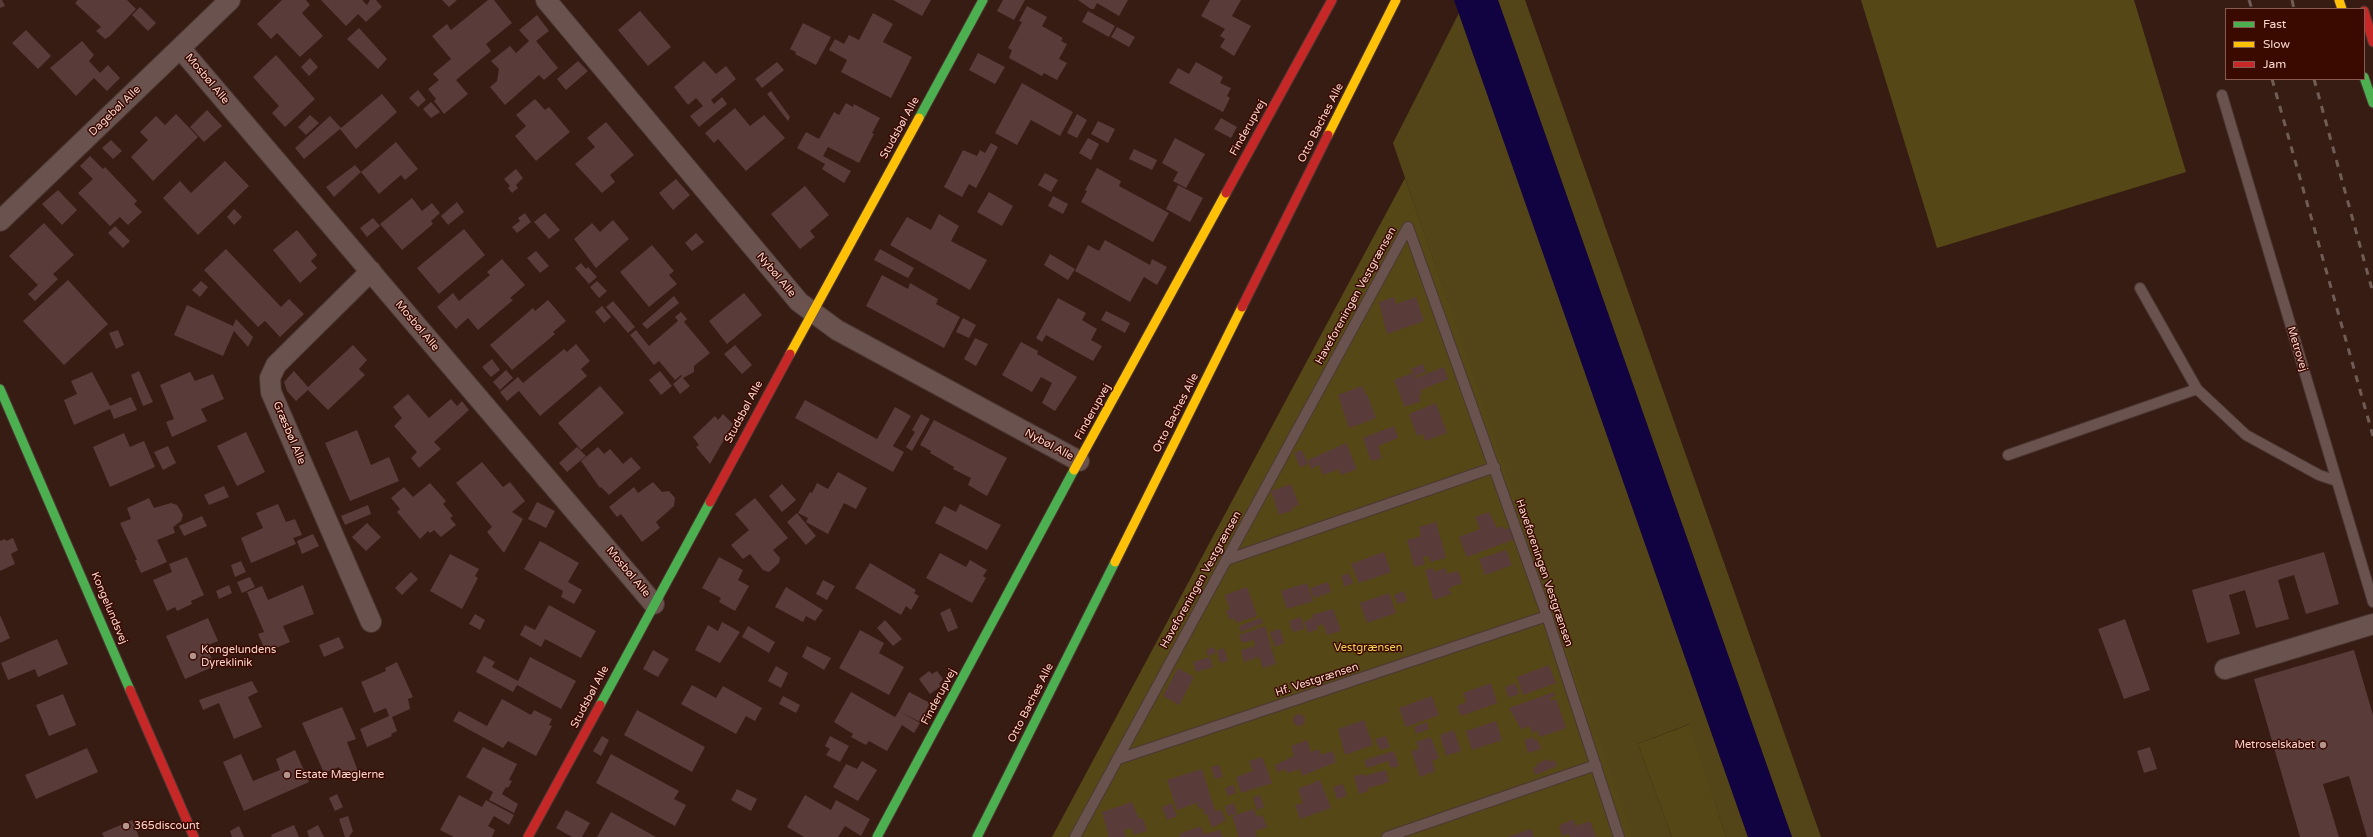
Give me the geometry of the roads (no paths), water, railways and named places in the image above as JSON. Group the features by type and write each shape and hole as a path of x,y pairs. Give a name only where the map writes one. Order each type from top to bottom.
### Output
{"street":[{"name":"Dagebøl Alle","path":"0,221 230,0"},
{"name":"Nybøl Alle","path":"546,0 799,302 837,330 1079,461"},
{"name":"Studsbøl Alle","path":"528,837 812,311 983,0"},
{"name":"Finderupvej","path":"877,837 1079,461 1332,0"},
{"name":"Otto Baches Alle","path":"977,837 1396,0"},
{"path":"2365,14 2373,42"},
{"name":"Mosbøl Alle","path":"180,48 654,604"},
{"path":"2365,79 2373,103"},
{"name":"Græsbøl Alle","path":"371,271 276,365 270,378 271,392 371,622"},
{"name":"Kongelundsvej","path":"0,389 3,404 194,837"},
{"path":"2224,668 2373,624"}],"lane":[{"name":"Metrovej","path":"2222,96 2373,602"},
{"name":"Haveforeningen Vestgrænsen","path":"1075,837 1408,228 1495,467 1547,616 1619,837"},
{"path":"2140,288 2197,389 2246,435 2319,475 2337,481"},
{"path":"2008,455 2197,389"},
{"path":"1226,560 1495,467"},
{"name":"Hf. Vestgrænsen","path":"1118,759 1547,616"},
{"path":"1387,837 1596,765"}],"railway":[{"path":"2249,0 2252,8"},
{"path":"2292,0 2294,8"},
{"path":"2272,80 2373,436"},
{"path":"2314,80 2373,293"}],"place":[{"name":"Kongelundens Dyreklinik","path":"193,656"},
{"name":"Metroselskabet","path":"2323,745"},
{"name":"Estate Mæglerne","path":"287,775"},
{"name":"365discount","path":"126,826"}],"park label":[{"name":"Vestgrænsen","path":"1368,648"}]}
